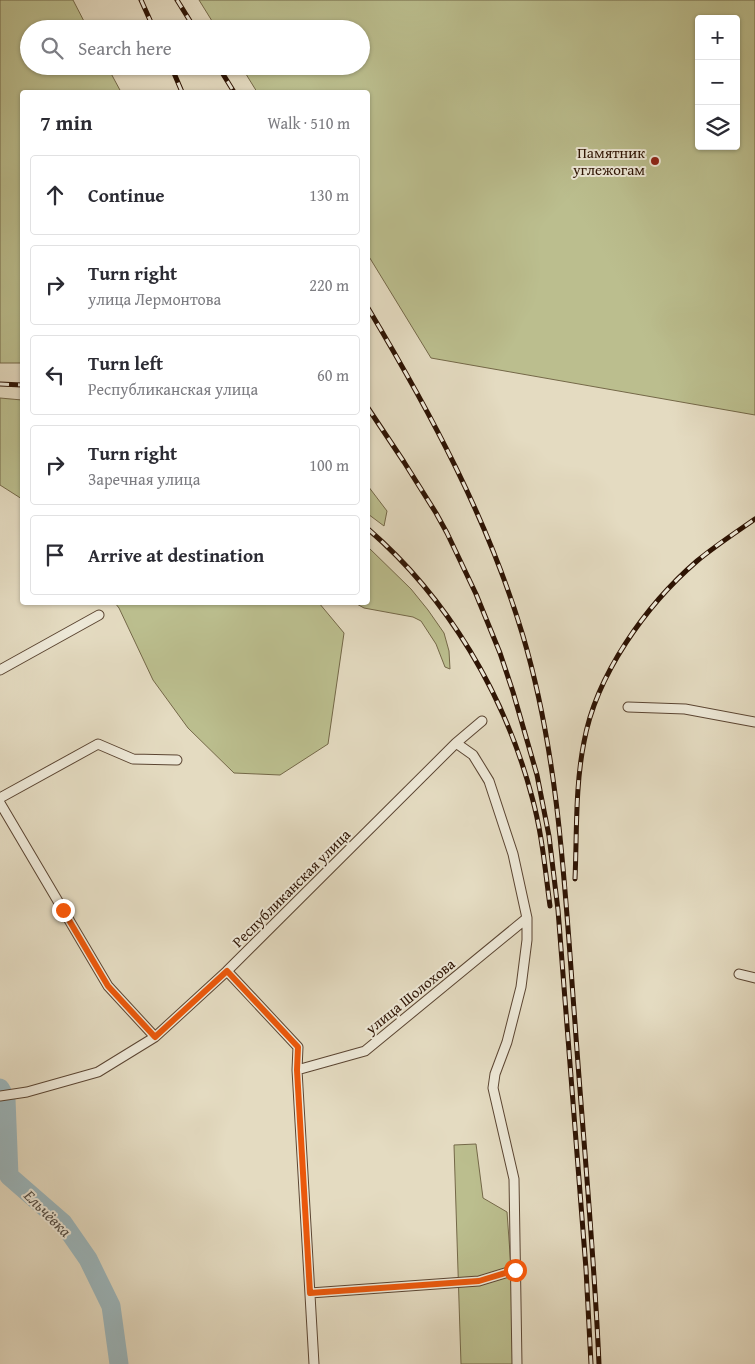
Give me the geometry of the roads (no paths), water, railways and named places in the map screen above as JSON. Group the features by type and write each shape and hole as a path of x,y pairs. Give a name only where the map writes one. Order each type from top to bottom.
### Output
{"street":[{"path":"0,670 99,616"},
{"path":"628,707 685,709 755,722"},
{"name":"Республиканская улица","path":"0,1096 27,1092 98,1072 155,1037 227,971 456,743 482,721"},
{"path":"456,743 473,755 489,781 513,854 527,918 525,963 521,987 507,1042 495,1074 493,1088 514,1178 517,1364"},
{"path":"0,798 98,744 133,759 177,760"},
{"path":"0,803 108,986 155,1037"},
{"name":"улица Шолохова","path":"297,1070 365,1051 527,918"},
{"path":"227,971 298,1047 297,1070 314,1364"},
{"path":"739,974 755,978"},
{"path":"310,1293 479,1281 515,1270"}],"waterway":[{"name":"Ельчёвка","path":"0,1088 6,1099 9,1176 63,1223 88,1259 111,1306 119,1364"}],"railway":[{"path":"141,0 150,20"},
{"path":"177,0 189,20"},
{"path":"175,75 181,90"},
{"path":"224,75 233,90"},
{"path":"370,312 435,427 475,508 509,593 523,636 535,683 553,779 564,876 599,1364"},
{"path":"0,384 20,385"},
{"path":"370,411 436,513 476,594 500,653 537,775 549,836 558,910 586,1269 591,1364"},
{"path":"575,879 581,759 590,717 612,667 642,620 678,579 704,555 755,519"},
{"path":"370,531 397,556 448,617 470,651 489,686 506,722 532,797 541,838 550,906"}],"place":[{"name":"Памятник углежогам","path":"655,161"}]}
